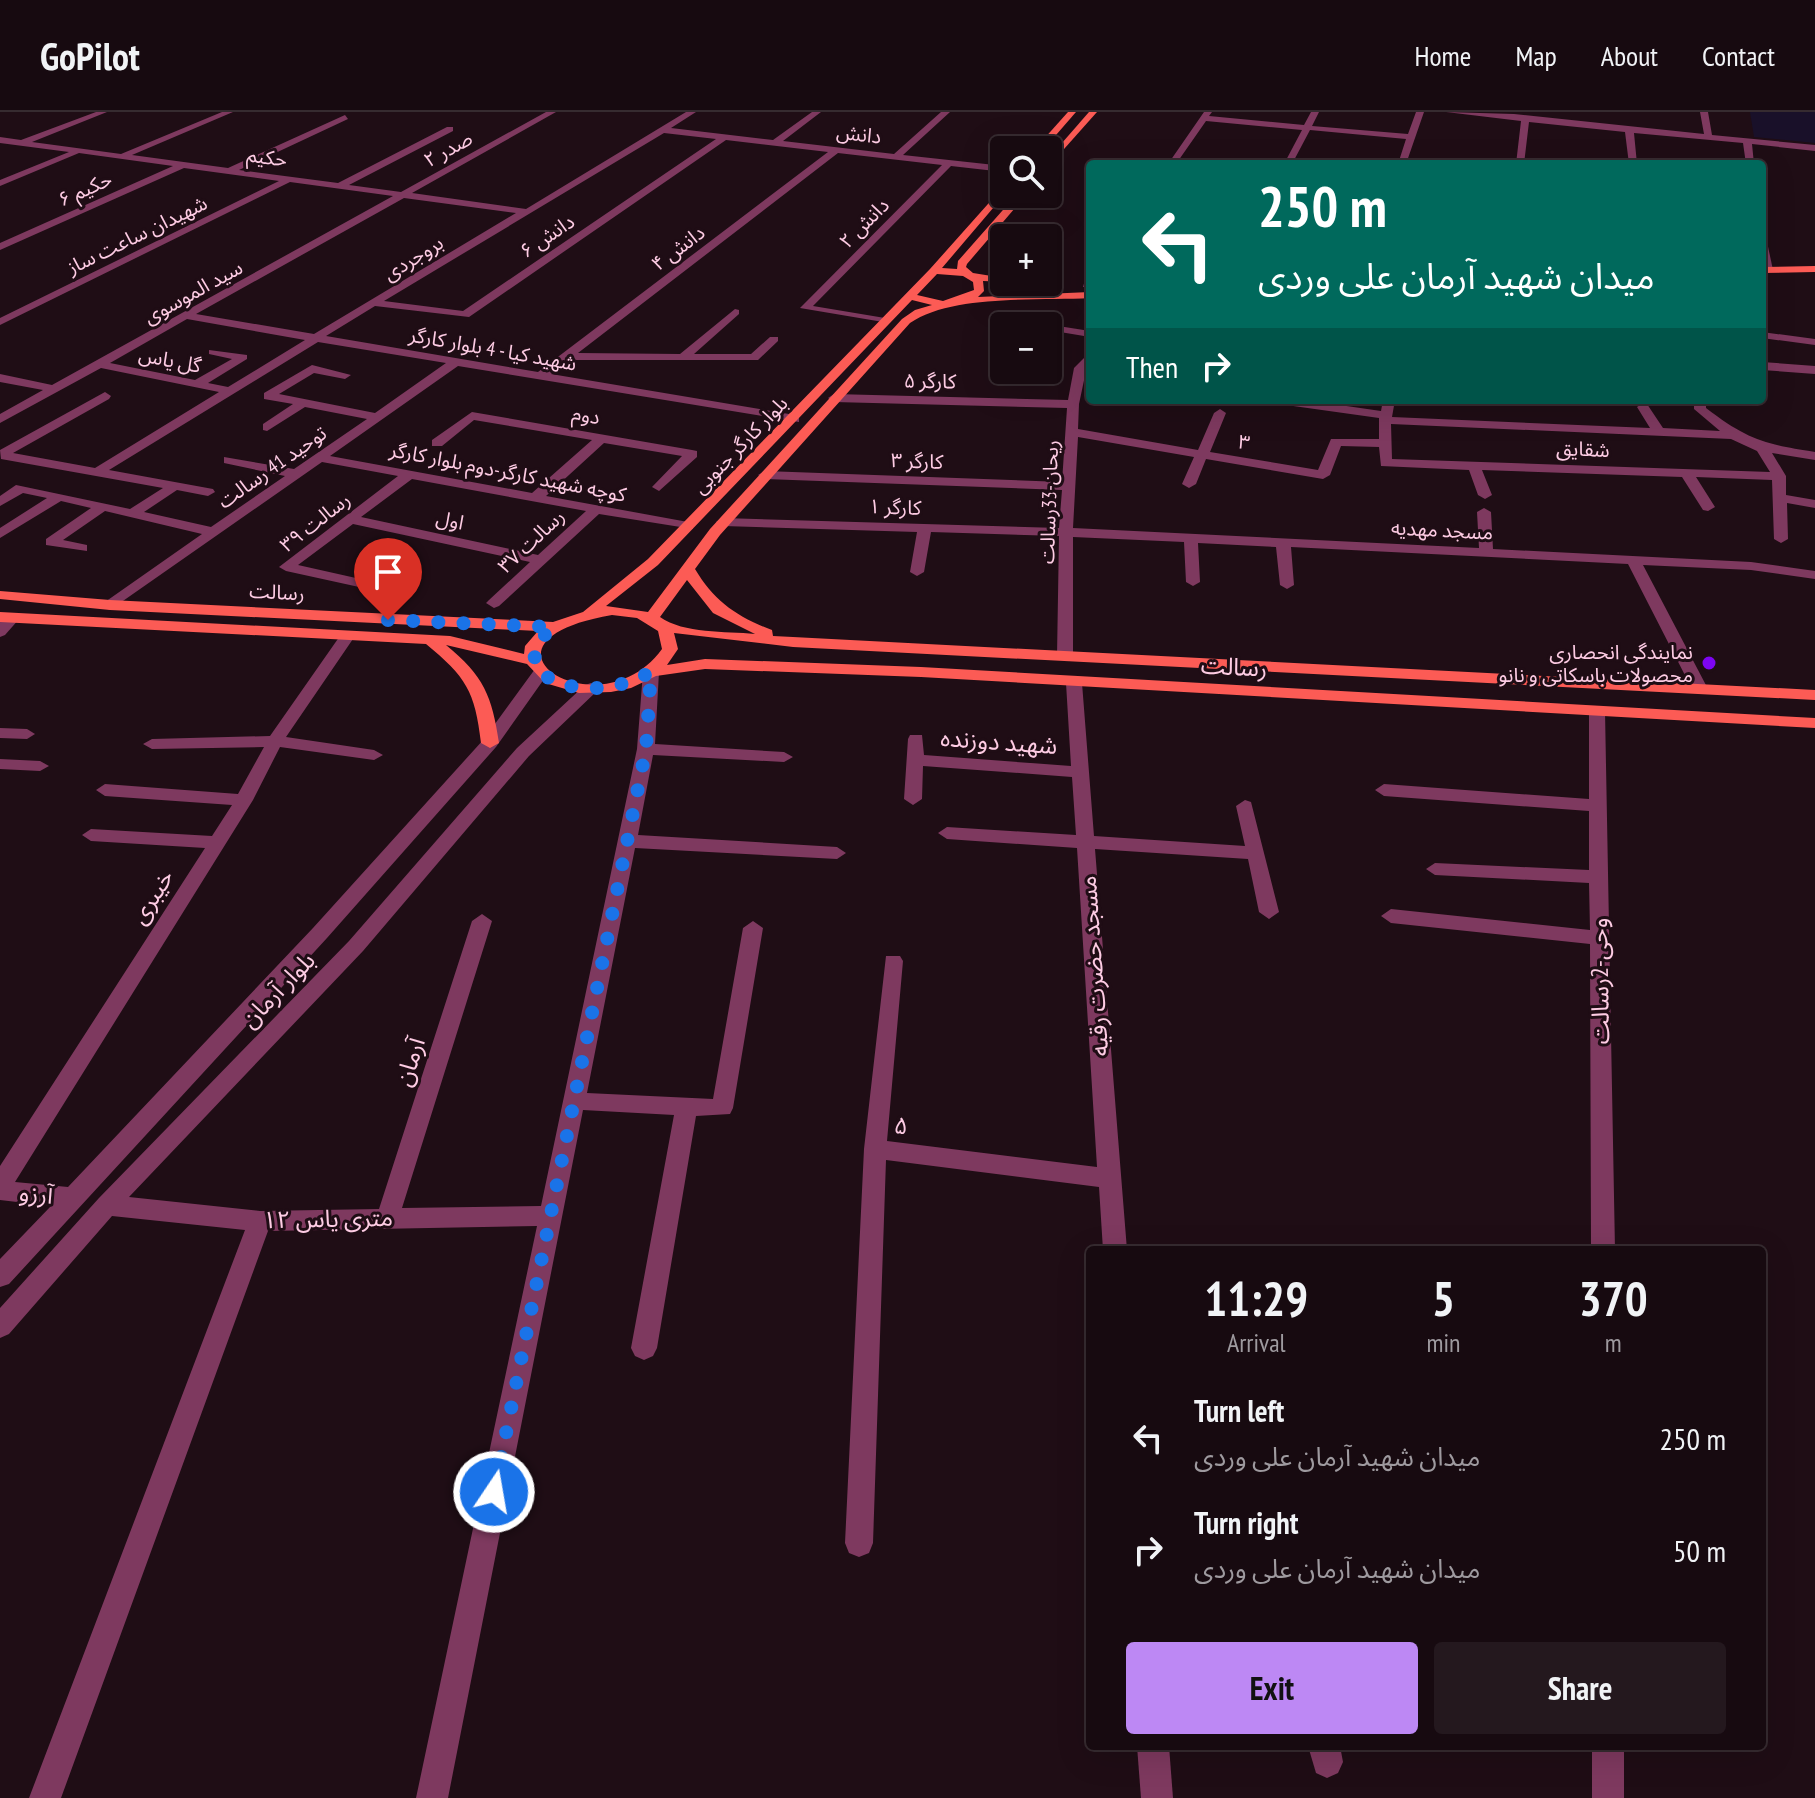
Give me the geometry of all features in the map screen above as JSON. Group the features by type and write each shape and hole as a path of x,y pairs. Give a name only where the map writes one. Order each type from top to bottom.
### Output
{"main road":[{"path":"1051,136 1072,112"},
{"path":"1062,148 1093,112"},
{"path":"934,271 990,205"},
{"path":"947,303 979,291 980,286 961,268 962,263 1010,208"},
{"path":"1766,270 1815,269"},
{"path":"934,271 990,278"},
{"name":"بلوار کارگر جنوبی","path":"590,612 653,562 795,419 934,271"},
{"path":"1766,282 1815,281"},
{"path":"1062,285 1086,286"},
{"path":"1062,290 1086,286"},
{"path":"910,296 947,303 1024,296"},
{"name":"بلوار کارگر جنوبی","path":"657,622 687,567 834,398 906,321 947,303"},
{"path":"687,567 700,592 719,613 793,642"},
{"name":"رسالت","path":"0,595 110,605 553,627"},
{"name":"رسالت","path":"590,612 622,611 657,622 725,635 793,642 1815,695"},
{"path":"537,667 534,650 540,637 553,627 590,612"},
{"name":"رسالت","path":"6,617 430,640 498,651 537,667 570,687 613,687 651,672 715,664 1815,723"},
{"path":"651,672 670,649 670,637 657,622"},
{"path":"715,664 705,657 704,648 725,635"},
{"path":"430,640 473,678 485,697 490,743"}],"street":[{"path":"0,151 103,112"},
{"path":"123,156 229,112"},
{"name":"صدر ۲","path":"403,194 552,112"},
{"name":"بروجردی","path":"97,472 510,219 528,212 692,112"},
{"path":"775,143 817,112"},
{"path":"896,157 946,112"},
{"path":"1290,160 1315,112"},
{"path":"1403,160 1420,113 1432,112"},
{"path":"1450,112 1629,129 1656,127 1815,148"},
{"path":"1704,112 1708,136"},
{"path":"1501,117 1535,113 1563,123"},
{"path":"1175,160 1206,115 1409,137"},
{"path":"230,171 345,117"},
{"path":"1520,160 1525,120"},
{"path":"340,186 450,129"},
{"path":"1629,129 1633,160"},
{"name":"دانش","path":"662,130 990,167"},
{"name":"دانش ۶","path":"376,303 465,315 724,137"},
{"name":"حکیم","path":"0,140 528,212"},
{"path":"1747,141 1749,160"},
{"path":"0,183 80,150"},
{"name":"دانش ۴","path":"542,375 836,150"},
{"name":"دانش ۲","path":"885,321 805,308 949,163"},
{"name":"حکیم ۶","path":"0,247 184,164"},
{"name":"شهیدان ساعت ساز","path":"0,322 290,179"},
{"name":"سید الموسوی","path":"2,418 403,194"},
{"name":"بروجردی","path":"334,341 523,221 528,212"},
{"path":"454,254 469,256"},
{"path":"683,357 735,312"},
{"name":"شهید کیا - 4 بلوار کارگر","path":"186,316 795,419"},
{"path":"1062,329 1086,333"},
{"path":"1766,336 1815,342"},
{"path":"567,356 754,358 774,339"},
{"path":"197,384 243,357 213,352"},
{"name":"توحید 41 رسالت","path":"110,605 457,361"},
{"name":"گل یاس","path":"100,364 232,391"},
{"path":"1766,366 1810,370 1815,384"},
{"path":"345,375 312,369 268,396 378,417"},
{"name":"ریحان-33رسالت","path":"1065,656 1071,432 1073,404 1085,369"},
{"path":"0,378 55,389"},
{"path":"105,396 1,455 208,492"},
{"name":"کارگر ۵","path":"834,398 1073,404"},
{"path":"267,427 303,403"},
{"path":"1304,404 1386,417 1733,435"},
{"path":"1388,404 1388,443"},
{"path":"1700,404 1700,409 1733,435 1762,448 1815,456"},
{"path":"1189,484 1222,405"},
{"path":"1643,407 1659,432"},
{"name":"دوم","path":"437,443 472,416 692,454 659,487"},
{"path":"2,418 20,420"},
{"path":"36,423 52,426"},
{"name":"۳","path":"1071,432 1323,475 1336,442 1388,443"},
{"path":"535,498 602,438"},
{"name":"شقایق","path":"1388,443 1386,463 1779,476"},
{"path":"1762,448 1779,476 1781,539"},
{"name":"کوچه شهید کارگر-دوم بلوار کارگر","path":"320,458 688,526"},
{"path":"229,460 297,474"},
{"path":"1474,465 1485,495"},
{"path":"1686,472 1708,507"},
{"name":"رسالت ۳۹","path":"391,590 286,567 410,474"},
{"name":"کارگر ۳","path":"765,475 1068,486"},
{"path":"129,515 175,486"},
{"path":"0,502 21,488 214,532"},
{"path":"0,534 60,496"},
{"path":"1780,498 1815,504"},
{"path":"82,548 51,542 100,508"},
{"name":"رسالت ۳۷","path":"494,603 596,509"},
{"path":"1484,512 1486,552"},
{"name":"اول","path":"351,519 540,560"},
{"name":"کارگر ۱","path":"723,522 1066,532"},
{"path":"917,572 925,528"},
{"name":"مسجد مهدیه","path":"1066,532 1751,566 1815,575"},
{"path":"1191,538 1193,582"},
{"path":"1283,543 1287,585"},
{"path":"1633,560 1700,689"},
{"path":"0,632 6,617"},
{"name":"خیبری","path":"0,1188 244,800 275,741 347,636"},
{"name":"بلوار آرمان","path":"0,1276 320,933 490,743 537,667"},
{"path":"432,1798 646,749 651,672"},
{"name":"مسجد حضرت رقیه","path":"1074,683 1115,1246"},
{"name":"بلوار آرمان","path":"0,1326 107,1205 356,946 523,752 591,688"},
{"name":"وحی-2رسالت","path":"1597,711 1603,1246"},
{"path":"0,733 27,734"},
{"path":"913,799 916,739"},
{"path":"152,744 275,741 374,755"},
{"path":"646,749 784,757"},
{"name":"شهید دوزنده","path":"915,760 1080,772"},
{"path":"0,764 40,766"},
{"path":"105,790 244,800"},
{"path":"1384,790 1598,806"},
{"path":"1245,806 1269,912"},
{"path":"947,833 1256,853"},
{"path":"91,835 217,842"},
{"path":"627,841 837,853"},
{"path":"1435,869 1599,877"},
{"path":"1391,916 1599,938"},
{"name":"آرمان","path":"387,1219 482,921"},
{"path":"574,1101 722,1108 753,928"},
{"name":"۵","path":"893,961 875,1149 1109,1178"},
{"path":"644,1348 687,1107"},
{"path":"859,1543 875,1149"},
{"name":"آرزو","path":"0,1188 73,1198"},
{"name":"۱۲ متری یاس","path":"107,1205 260,1221 551,1216"},
{"path":"45,1798 260,1221"},
{"path":"1153,1750 1157,1798"},
{"path":"1608,1750 1608,1798"}],"shaded area":[{"path":"1750,112 1815,112 1815,143 1754,137"}],"place":[{"name":"نمایندگی انحصاری محصولات باسکاتی و نانو","path":"1709,663"}],"route":[{"path":"388,620 553,627 540,637 534,650 534,661 541,672 553,681 570,687 613,687 651,672 646,749 494,1492"}]}
